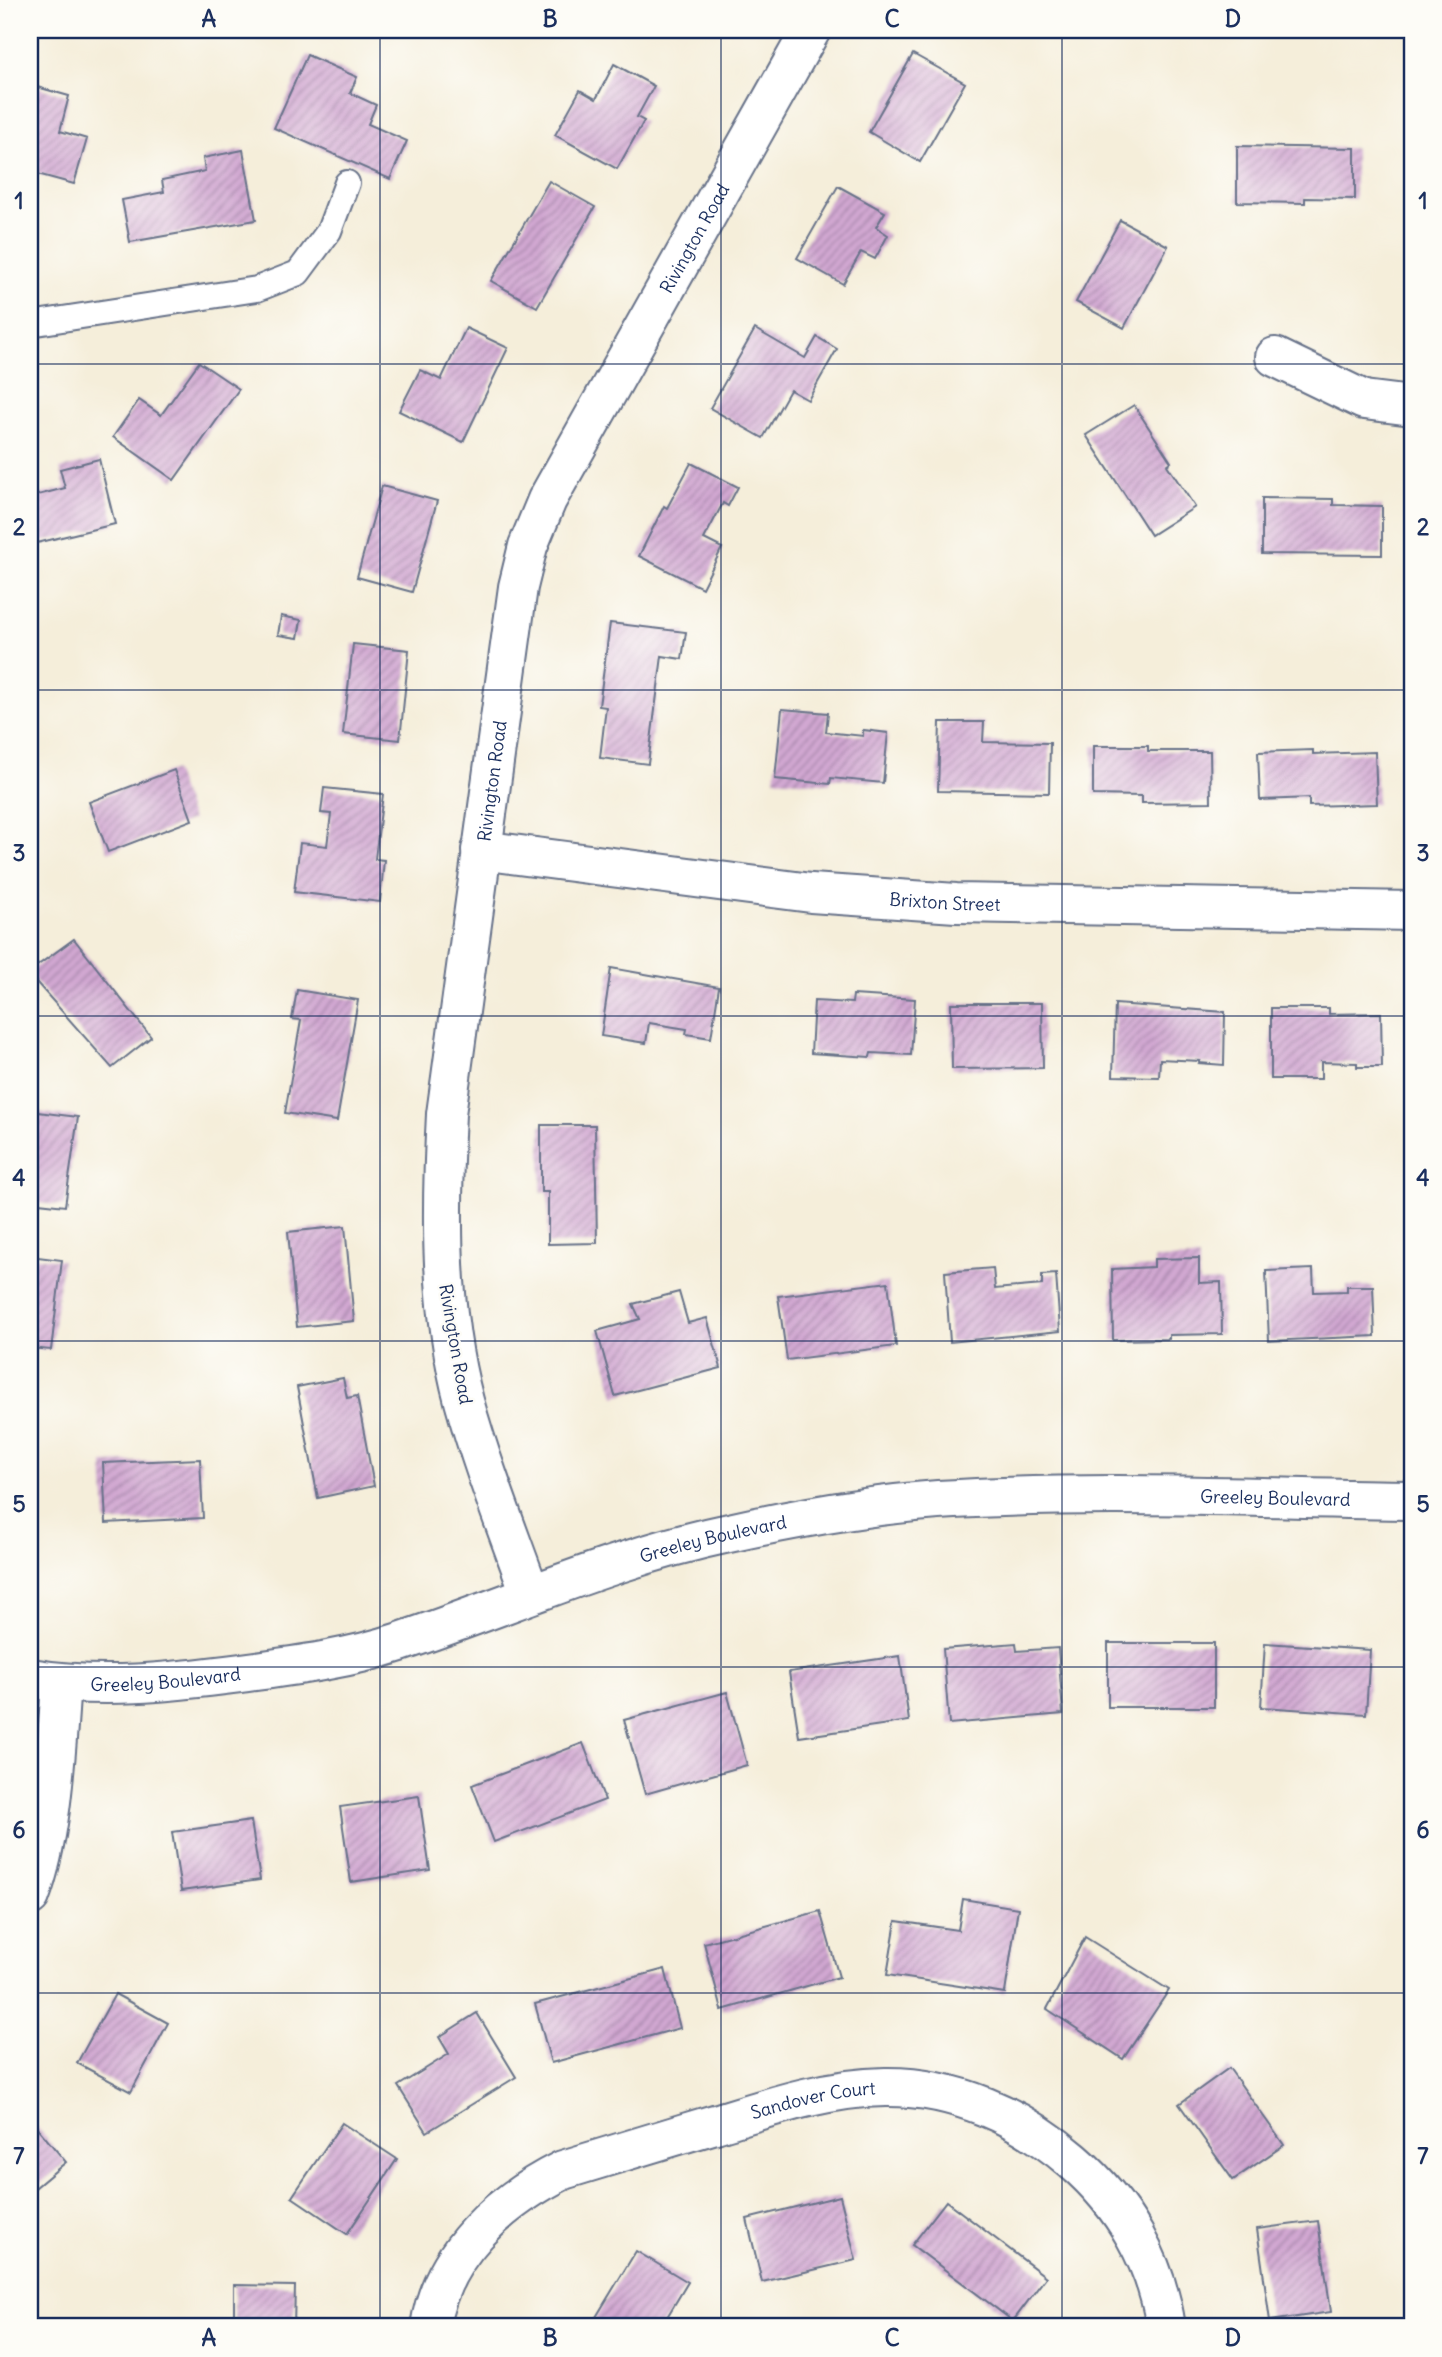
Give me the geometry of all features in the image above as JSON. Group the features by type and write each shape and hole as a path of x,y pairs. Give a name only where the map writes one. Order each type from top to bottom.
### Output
{"street":[{"name":"Rivington Road","path":"530,1593 484,1467 463,1399 451,1337 444,1265 442,1193 446,1114 518,587 528,546 547,500 811,30"},
{"path":"1275,357 1364,400 1412,406"},
{"name":"Brixton Street","path":"481,850 811,893 956,903 1412,911"},
{"name":"Greeley Boulevard","path":"45,1681 177,1681 309,1664 397,1643 629,1558 729,1533 858,1510 938,1500 1091,1496 1412,1500"},
{"path":"30,1896 46,1832 53,1780 45,1681"},
{"name":"Sandover Court","path":"430,2327 435,2301 453,2262 495,2214 531,2187 563,2170 774,2106 824,2094 885,2087 936,2092 982,2105 1023,2124 1053,2143 1096,2180 1131,2228 1153,2274 1166,2327"}],"lane":[{"path":"30,324 257,289 298,273 329,231 347,183"}],"building":[{"path":"913,54 965,83 920,162 869,132"},
{"path":"307,55 357,77 350,93 376,105 368,124 407,141 390,179 274,128"},
{"path":"614,64 654,86 637,117 644,121 617,169 555,135 580,90 596,99"},
{"path":"30,85 69,96 60,131 87,139 74,184 30,172"},
{"path":"1237,146 1355,148 1355,199 1305,198 1305,203 1237,202"},
{"path":"243,150 256,220 130,242 122,200 164,192 162,180 205,171 203,158"},
{"path":"549,181 595,207 537,307 491,281"},
{"path":"838,186 885,212 876,227 888,235 875,259 861,252 843,284 797,258"},
{"path":"1120,220 1168,246 1124,328 1076,302"},
{"path":"466,328 508,348 463,442 399,411 420,370 441,380"},
{"path":"755,329 805,358 817,337 837,349 808,400 790,390 763,438 710,408"},
{"path":"199,362 239,389 174,480 113,437 139,400 161,415"},
{"path":"1134,405 1171,462 1167,465 1195,507 1151,535 1086,435"},
{"path":"99,459 115,524 33,544 30,530 30,497 65,488 60,469"},
{"path":"691,463 738,487 728,506 723,503 704,539 722,548 702,588 639,556 664,506 667,508"},
{"path":"382,486 437,501 412,592 357,577"},
{"path":"1262,498 1333,499 1333,505 1382,506 1382,555 1262,554"},
{"path":"281,616 301,620 298,638 278,635"},
{"path":"610,623 686,632 682,659 662,656 648,764 600,758 606,707 599,706"},
{"path":"353,644 409,650 400,740 343,734"},
{"path":"782,709 828,713 826,732 863,736 863,730 888,733 883,783 831,778 830,784 775,779"},
{"path":"940,722 984,722 983,742 1050,743 1049,793 938,791"},
{"path":"1093,746 1148,746 1148,751 1210,751 1211,802 1142,803 1142,796 1093,795"},
{"path":"1313,750 1313,754 1375,752 1377,804 1309,806 1309,798 1260,800 1258,752"},
{"path":"174,770 192,820 108,852 89,802"},
{"path":"324,788 383,794 375,859 384,860 380,902 294,892 300,843 327,846 331,814 321,813"},
{"path":"74,939 151,1037 112,1068 30,975 30,971"},
{"path":"611,968 719,987 711,1038 686,1034 687,1029 649,1023 646,1043 601,1036"},
{"path":"297,990 358,1000 337,1121 285,1113 301,1020 292,1019"},
{"path":"853,995 915,999 911,1055 871,1053 870,1057 811,1053 814,1001 852,1003"},
{"path":"951,1003 1042,1003 1043,1068 952,1069"},
{"path":"1115,1004 1225,1012 1224,1065 1160,1059 1159,1077 1113,1076"},
{"path":"1271,1008 1329,1008 1329,1014 1381,1013 1382,1067 1321,1062 1321,1079 1271,1079"},
{"path":"30,1111 78,1117 65,1206 30,1202"},
{"path":"541,1125 595,1125 597,1243 548,1244 548,1192 541,1192"},
{"path":"345,1226 354,1321 297,1327 288,1232"},
{"path":"30,1256 62,1260 51,1350 30,1348"},
{"path":"1199,1258 1199,1283 1221,1282 1222,1334 1113,1340 1112,1269 1154,1267 1154,1259"},
{"path":"993,1268 995,1289 1042,1285 1042,1275 1056,1274 1060,1331 950,1342 945,1272"},
{"path":"1313,1269 1314,1292 1347,1291 1347,1286 1373,1286 1375,1336 1269,1341 1266,1271"},
{"path":"888,1282 896,1346 787,1360 778,1296"},
{"path":"679,1292 688,1323 707,1318 721,1368 615,1396 597,1331 640,1319 633,1304"},
{"path":"343,1378 347,1398 357,1396 374,1486 318,1498 297,1387"},
{"path":"200,1459 203,1518 106,1523 103,1463"},
{"path":"1016,1643 1017,1651 1058,1648 1063,1714 949,1724 943,1649"},
{"path":"1108,1643 1214,1643 1214,1707 1108,1707"},
{"path":"1265,1643 1370,1650 1366,1714 1261,1707"},
{"path":"900,1656 909,1721 799,1737 789,1672"},
{"path":"727,1692 747,1765 645,1794 624,1720"},
{"path":"583,1743 605,1800 494,1842 472,1785"},
{"path":"419,1796 430,1870 351,1882 340,1807"},
{"path":"251,1821 260,1880 181,1891 172,1832"},
{"path":"963,1899 1018,1908 1005,1993 887,1975 896,1921 958,1930"},
{"path":"820,1911 839,1977 722,2010 704,1943"},
{"path":"1085,1937 1169,1990 1123,2059 1047,2009"},
{"path":"665,1969 680,2028 551,2063 535,2004"},
{"path":"115,1994 168,2023 131,2092 77,2063"},
{"path":"477,2013 516,2077 427,2132 398,2086 449,2054 439,2037"},
{"path":"1229,2068 1284,2145 1233,2180 1179,2104"},
{"path":"30,2119 66,2162 30,2192"},
{"path":"342,2123 397,2159 347,2234 292,2197"},
{"path":"840,2196 856,2260 762,2282 747,2219"},
{"path":"946,2201 1046,2277 1013,2321 912,2245"},
{"path":"1318,2221 1331,2312 1270,2321 1257,2229"},
{"path":"636,2251 688,2282 661,2327 590,2327"},
{"path":"234,2285 295,2286 294,2327 234,2327"}]}
